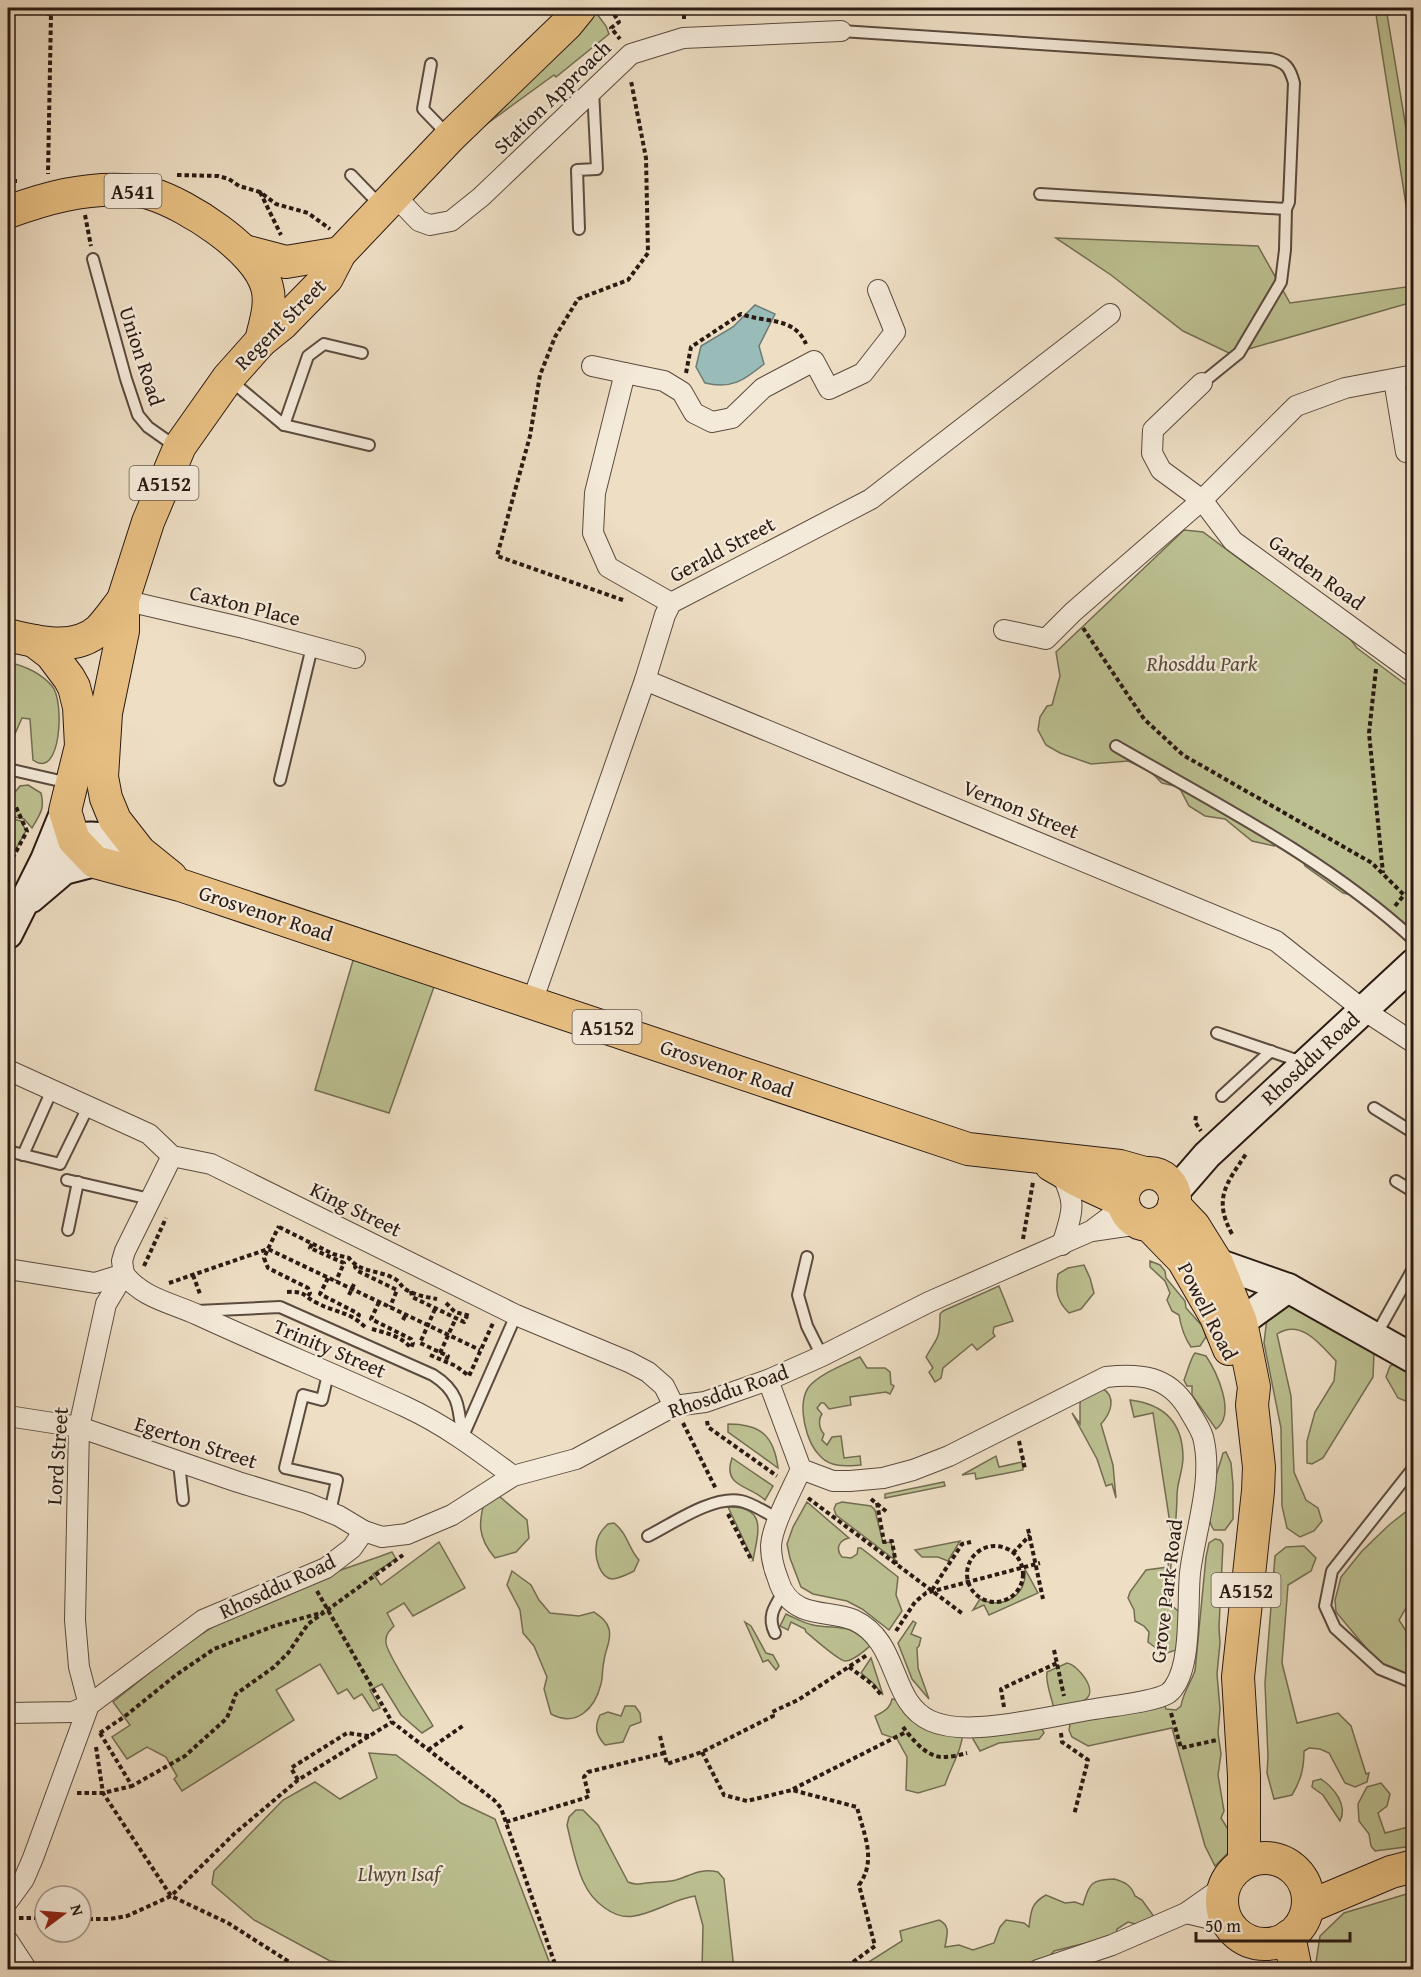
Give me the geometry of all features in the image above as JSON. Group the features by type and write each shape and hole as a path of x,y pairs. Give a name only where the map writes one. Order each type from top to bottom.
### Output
{"main road":[{"name":"Regent Street","path":"106,713 123,631 123,600 148,522 180,446 228,378 261,341 282,324 327,278 336,242 389,202 450,137 567,24 580,8"},
{"name":"A541","path":"8,212 49,197 88,191 123,190 150,193 180,206 214,227 243,251 263,276 267,286 268,305 261,341"},
{"name":"A541","path":"243,251 286,262 336,242"},
{"path":"21,638 67,643 89,636 99,630 123,600"},
{"path":"21,638 58,662 74,687 79,707 81,746 77,824"},
{"path":"81,746 106,713"},
{"name":"Grosvenor Road","path":"106,713 102,777 106,798 115,820 140,852 180,885"},
{"name":"Grosvenor Road","path":"77,824 180,885 968,1149 1048,1163 1120,1166 1162,1187"},
{"name":"Grosvenor Road","path":"1048,1163 1134,1214"},
{"name":"Rhosddu Road","path":"1132,1179 1162,1187 1166,1219 1134,1214 1126,1186 1132,1179"},
{"name":"Powell Road","path":"1162,1187 1194,1226 1225,1250 1254,1387 1252,1406 1259,1467 1258,1491 1238,1677 1244,1776 1244,1862"},
{"name":"Powell Road","path":"1134,1214 1183,1260 1216,1317 1252,1406"},
{"name":"Powell Road","path":"1244,1776 1256,1817 1275,1858"},
{"path":"1272,1950 1298,1928 1308,1906 1305,1886 1294,1868 1275,1858 1264,1857 1244,1862 1235,1869 1223,1887 1222,1912 1236,1933 1272,1950 1296,1970"},
{"path":"1300,1876 1402,1869"},
{"path":"1308,1906 1402,1869"}],"street":[{"name":"Station Approach","path":"389,202 430,225 451,220 481,197 631,54 683,38 841,31"},
{"path":"592,366 664,381 682,392 694,413 712,422 732,418 762,388 814,362 829,388 862,373 895,332 878,290"},
{"name":"Gerald Street","path":"532,1002 671,603 871,499 1110,314"},
{"path":"626,373 595,493 593,533 608,567 671,603"},
{"path":"1004,630 1046,639 1073,612 1202,500 1296,406 1345,388 1404,378 1404,453"},
{"name":"Garden Road","path":"1202,383 1153,430 1152,453 1161,470 1202,500 1233,541 1413,673"},
{"name":"Caxton Place","path":"123,600 244,628 356,658"},
{"name":"Vernon Street","path":"645,680 1276,940 1362,1010 1413,1043"},
{"path":"8,934 45,860 77,824"},
{"name":"Grosvenor Road","path":"77,824 81,837 107,837 140,852"},
{"name":"Grosvenor Road","path":"20,908 64,870 77,824"},
{"name":"Rhosddu Road","path":"1162,1187 1207,1155 1362,1010 1411,972"},
{"path":"8,1070 148,1134 172,1156"},
{"name":"Lord Street","path":"89,1705 79,1667 75,1620 79,1427 106,1304 124,1274 122,1262 125,1251 172,1156"},
{"name":"King Street","path":"172,1156 211,1164 516,1315 629,1362 648,1372 664,1386 674,1406"},
{"path":"1048,1163 1070,1190 1073,1209 1062,1245"},
{"name":"Rhosddu Road","path":"89,1705 203,1620 326,1568 352,1548 364,1531 382,1537 407,1534 428,1526 452,1515 513,1476 576,1458 674,1406 705,1402 768,1380 822,1356 929,1302 1134,1214"},
{"path":"1225,1250 1413,1359"},
{"path":"8,1269 95,1283 124,1274"},
{"name":"Trinity Street","path":"124,1274 131,1284 142,1292 407,1407 462,1438 513,1476"},
{"path":"1241,1322 1288,1288"},
{"name":"Grove Park Road","path":"783,1593 803,1608 842,1615 866,1626 882,1644 894,1667 903,1693 914,1708 929,1721 945,1726 979,1727 1006,1723 1066,1705 1129,1704 1166,1695 1178,1680 1186,1651 1192,1561 1206,1473 1203,1435 1182,1399 1169,1387 1153,1379 1130,1374 1106,1377 949,1456 913,1470 883,1478 833,1481 801,1469"},
{"path":"768,1380 801,1469 774,1532 771,1547 773,1564 783,1593"},
{"name":"Egerton Street","path":"8,1416 79,1427 178,1463 307,1503 330,1512 364,1531"},
{"path":"8,1713 72,1712 89,1705"},
{"path":"8,1901 24,1879 89,1705"},
{"path":"1038,1970 1112,1945 1186,1912 1223,1887"},
{"path":"1186,1912 1228,1923"},
{"path":"8,1941 27,1970"}],"lane":[{"path":"841,31 1282,62 1288,66 1294,83 1289,202 1286,209 1285,250 1281,282 1239,353 1202,383"},
{"path":"430,64 423,109 450,137"},
{"path":"579,229 577,170 597,169 594,90"},
{"path":"351,175 389,202"},
{"path":"1040,194 1286,209"},
{"name":"Union Road","path":"93,259 138,415 148,427 180,446"},
{"path":"284,425 308,356 324,344 362,353"},
{"path":"228,378 284,425 369,445"},
{"path":"280,780 312,646"},
{"path":"1116,746 1296,850 1388,916 1413,940"},
{"path":"8,769 77,824"},
{"path":"1217,1033 1305,1063"},
{"path":"1222,1096 1271,1051"},
{"path":"23,1155 52,1090"},
{"path":"8,1151 60,1164 88,1107"},
{"path":"1374,1108 1413,1133"},
{"path":"68,1230 73,1181 150,1199"},
{"path":"1396,1181 1413,1192"},
{"path":"807,1257 798,1295 807,1326 822,1356"},
{"path":"1375,1337 1413,1267"},
{"path":"190,1311 280,1307 433,1375 451,1390 457,1400 462,1438"},
{"path":"462,1438 516,1315"},
{"path":"328,1374 322,1400 303,1395 285,1468 337,1480 330,1512"},
{"path":"178,1463 183,1500"},
{"path":"1413,1467 1332,1571 1325,1606 1335,1628 1380,1669 1413,1683"},
{"path":"648,1536 705,1507 722,1501 737,1500 748,1503 779,1520"},
{"path":"775,1633 771,1625 772,1612 783,1593"}],"path":[{"path":"8,8 51,14 49,197"},
{"path":"610,8 620,22 611,28 613,30"},
{"path":"283,243 277,225 260,192 276,204 308,213 336,242"},
{"path":"682,392 691,347 741,314 756,320 783,322 802,335 814,362"},
{"path":"1073,612 1144,719 1183,755 1372,863 1404,894 1413,889"},
{"path":"1373,683 1369,733 1383,874"},
{"path":"9,865 27,831 15,805"},
{"path":"1225,1250 1222,1198 1225,1185 1249,1150"},
{"path":"1019,1263 1048,1163"},
{"path":"167,1216 143,1267 142,1292 268,1249 480,1350"},
{"path":"292,1234 282,1220 264,1258 267,1268 308,1288 310,1293 308,1296"},
{"path":"279,1227 333,1254 349,1258 356,1265 368,1271 396,1279 403,1288 411,1292 446,1302 455,1312 476,1317"},
{"path":"312,1244 310,1248 344,1263 336,1281"},
{"path":"356,1265 357,1271 398,1290 390,1307"},
{"path":"328,1278 320,1294 357,1313 357,1319"},
{"path":"350,1295 355,1282"},
{"path":"411,1292 412,1297 464,1322 467,1316"},
{"path":"379,1302 370,1319 411,1339 413,1343 411,1348"},
{"path":"435,1309 420,1343 448,1356 446,1360"},
{"path":"403,1320 406,1314"},
{"path":"440,1353 456,1318"},
{"path":"486,1318 495,1320 492,1325"},
{"path":"1015,1423 1025,1469"},
{"path":"708,1427 963,1614"},
{"path":"877,1502 885,1542 892,1541 897,1564"},
{"path":"1028,1529 1038,1564 1043,1599"},
{"path":"1013,1553 1030,1535"},
{"path":"932,1591 962,1544 971,1542"},
{"path":"999,1546 1013,1553 1022,1568 1022,1583 1017,1591 1004,1601 986,1600 979,1596 967,1581 971,1560 983,1549 999,1546"},
{"path":"57,1793 103,1793 132,1786 184,1756 226,1718 236,1694 274,1667 288,1653 308,1624 408,1551"},
{"path":"660,1736 667,1764 702,1752 773,1716 772,1712 798,1700 834,1678 882,1644 894,1633 920,1597 932,1591 967,1581 1038,1564"},
{"path":"100,1733 214,1649 274,1626 328,1611"},
{"path":"328,1611 392,1722 498,1803 557,1970"},
{"path":"1054,1650 1066,1705 1059,1724 1062,1742 1089,1760 1074,1815"},
{"path":"1006,1723 1001,1689 1057,1663"},
{"path":"1166,1695 1181,1748 1241,1735"},
{"path":"89,1705 100,1733 132,1786"},
{"path":"89,1705 103,1793 171,1896 228,1923 302,1970"},
{"path":"93,1918 127,1916 171,1896 234,1834 298,1780 392,1722"},
{"path":"428,1750 464,1725"},
{"path":"702,1752 724,1795 747,1801 792,1790 906,1732"},
{"path":"298,1780 291,1768 347,1733 370,1736"},
{"path":"506,1822 589,1796 584,1777 588,1772 664,1753"},
{"path":"792,1790 857,1807 868,1849 869,1865 859,1885 875,1946 842,1970"},
{"path":"17,1918 33,1918"}],"green space":[{"path":"1375,8 1386,8 1413,170 1413,249"},
{"path":"594,10 609,34 556,77 554,75 448,152"},
{"path":"1056,238 1258,246 1290,303 1413,286 1413,302 1231,354 1183,331 1111,275"},
{"name":"Rhosddu Park","path":"1184,530 1203,532 1253,569 1261,568 1351,640 1357,648 1413,690 1413,930 1369,899 1343,893 1305,866 1296,843 1286,839 1274,846 1252,841 1225,819 1205,816 1189,806 1179,787 1162,783 1150,771 1128,761 1091,764 1060,753 1046,745 1038,730 1040,717 1047,706 1052,705 1060,676 1056,652"},
{"path":"8,662 37,673 52,686 56,694 58,736 50,759 42,763 33,760 30,719 22,718 14,736 8,739"},
{"path":"28,785 41,793 42,799 41,811 32,828 24,819 10,816 8,810 8,802 20,786"},
{"path":"8,818 21,821 26,831 10,859 8,858"},
{"path":"354,957 435,984 389,1113 315,1090"},
{"path":"1150,1261 1160,1265 1165,1271 1166,1278 1185,1301 1186,1308 1203,1327 1206,1337 1200,1346 1191,1347 1183,1332 1179,1315 1172,1311 1167,1300 1170,1293 1165,1281 1150,1267"},
{"path":"1084,1265 1094,1293 1081,1309 1069,1313 1058,1295 1058,1274 1068,1268"},
{"path":"999,1286 1013,1321 994,1327 995,1336 977,1350 972,1344 943,1368 941,1378 935,1382 929,1372 933,1368 926,1357 938,1334 940,1314"},
{"path":"1287,1301 1374,1352 1373,1377 1323,1458 1312,1464 1307,1463 1307,1441 1315,1412 1334,1381 1336,1361 1317,1341 1302,1331 1294,1329 1277,1334 1291,1396 1294,1472 1306,1500 1318,1508 1322,1521 1314,1531 1300,1537 1287,1528 1282,1506 1281,1428 1264,1343 1267,1318"},
{"path":"1195,1353 1206,1356 1223,1392 1225,1413 1216,1429 1192,1395 1192,1386 1187,1386 1184,1380"},
{"path":"860,1357 867,1368 885,1368 890,1372 891,1384 894,1386 890,1394 886,1392 850,1397 851,1405 829,1409 821,1403 817,1408 822,1414 820,1422 824,1434 822,1440 827,1445 832,1437 841,1436 844,1458 860,1456 861,1465 835,1465 825,1461 811,1443 807,1434 803,1404 812,1383 832,1370"},
{"path":"1403,1359 1413,1364 1413,1399 1408,1402 1398,1398 1386,1377 1390,1366"},
{"path":"1102,1388 1111,1400 1110,1410 1101,1424 1113,1465 1116,1498 1112,1484 1106,1486 1097,1459 1072,1413 1080,1424 1080,1403 1083,1394"},
{"path":"1130,1400 1152,1406 1169,1417 1175,1425 1182,1445 1183,1463 1177,1490 1176,1524 1170,1573 1173,1580 1169,1588 1171,1596 1169,1603 1185,1617 1188,1646 1164,1654 1148,1642 1149,1632 1135,1621 1134,1610 1128,1598 1146,1570 1168,1567 1171,1530 1153,1413 1134,1417"},
{"path":"728,1424 749,1426 764,1434 773,1448 778,1468 728,1432"},
{"path":"1226,1452 1231,1463 1233,1519 1225,1530 1214,1530 1210,1522 1209,1503 1223,1453"},
{"path":"996,1456 999,1467 1022,1462 1023,1470 976,1479 975,1473 962,1475"},
{"path":"732,1458 773,1486 765,1500 734,1480 730,1468"},
{"path":"944,1482 945,1486 885,1498 885,1494"},
{"path":"486,1496 499,1496 527,1520 529,1538 516,1552 495,1558 485,1543 481,1522"},
{"path":"807,1502 849,1538 839,1545 842,1557 851,1558 857,1554 858,1548 861,1548 898,1577 896,1595 902,1611 889,1630 862,1609 847,1601 813,1594 801,1587 787,1544 793,1527"},
{"path":"842,1502 871,1506 875,1510 883,1543 891,1542 895,1560 836,1515 834,1509 836,1504"},
{"path":"1413,1506 1413,1599 1399,1620 1406,1631 1413,1631 1413,1679 1383,1668 1336,1612 1335,1600 1341,1577 1362,1551"},
{"path":"728,1507 741,1508 755,1516 758,1531 753,1560"},
{"path":"614,1523 639,1560 634,1571 612,1579 601,1571 597,1562 596,1548 601,1532 608,1524"},
{"path":"1215,1539 1220,1540 1223,1544 1217,1674 1220,1709 1218,1733 1221,1754 1218,1775 1224,1811 1221,1818 1231,1834 1232,1849 1215,1866 1205,1846 1172,1728 1088,1746 1072,1737 1069,1730 1071,1719 1134,1709 1141,1712 1151,1705 1164,1703 1166,1709 1176,1710 1181,1706 1195,1671 1206,1557 1209,1543"},
{"path":"960,1541 948,1561 938,1557 922,1557 915,1550"},
{"path":"439,1542 465,1588 413,1616 404,1603 387,1613 394,1626 386,1638 388,1649 433,1726 422,1733 401,1715 382,1684 370,1690 380,1708 373,1711 362,1694 354,1699 347,1689 338,1694 320,1664 276,1690 294,1720 182,1791 174,1779 177,1776 166,1757 147,1747 127,1759 112,1737 130,1725 113,1702 183,1647 227,1618 287,1590 392,1552 396,1559 373,1574 381,1585"},
{"path":"1304,1546 1316,1558 1311,1571 1288,1585 1282,1663 1297,1723 1338,1713 1351,1726 1366,1774 1369,1773 1367,1782 1355,1787 1345,1783 1329,1753 1309,1748 1304,1751 1301,1774 1292,1795 1274,1799 1267,1773 1265,1683 1275,1556 1286,1547"},
{"path":"1025,1569 1038,1593 989,1615 984,1605 973,1610 980,1599 997,1603 1012,1598 1022,1587"},
{"path":"512,1571 531,1585 539,1600 550,1613 579,1616 594,1612 608,1626 610,1637 598,1693 589,1708 577,1717 560,1718 551,1714 544,1689 547,1677 534,1646 523,1633 520,1610 507,1585"},
{"path":"786,1614 809,1624 850,1630 863,1638 870,1646 852,1659 842,1660 805,1629 791,1622 788,1630 780,1626"},
{"path":"913,1621 916,1623 911,1634 921,1638 917,1648 918,1668 929,1699 912,1679 898,1643"},
{"path":"745,1622 751,1626 766,1653 773,1655 779,1666 776,1670 768,1660 763,1662"},
{"path":"871,1658 883,1695 861,1673"},
{"path":"1067,1663 1076,1668 1085,1678 1090,1690 1089,1695 1079,1703 1054,1709 1047,1672"},
{"path":"892,1699 963,1731 958,1752 945,1785 918,1793 906,1790 907,1757 897,1739 882,1734 875,1716 888,1708"},
{"path":"625,1706 635,1706 640,1713 641,1722 630,1726 623,1742 605,1745 597,1731 600,1715 608,1712 621,1716"},
{"path":"1040,1725 1044,1733 1039,1739 999,1743 980,1751 973,1739 972,1729"},
{"name":"Llwyn Isaf","path":"369,1753 396,1755 461,1803 495,1819 552,1969 432,1970 330,1961 254,1920 212,1884 214,1871 283,1800 315,1782 340,1799 377,1778"},
{"path":"1321,1779 1331,1787 1341,1803 1340,1821 1323,1795 1312,1787 1313,1781"},
{"path":"1381,1783 1390,1794 1387,1806 1378,1813 1385,1833 1408,1827 1413,1833 1413,1846 1375,1851 1371,1846 1369,1834 1359,1821 1358,1804 1367,1787"},
{"path":"576,1810 583,1810 598,1825 628,1882 637,1884 668,1881 701,1871 718,1872 724,1879 734,1969 702,1969 703,1926 695,1896 649,1912 626,1916 605,1908 592,1896 579,1870 567,1825 569,1817"},
{"path":"1114,1879 1129,1887 1155,1918 1143,1926 1128,1922 1117,1929 1115,1942 1082,1944 1054,1951 1041,1964 1019,1970 993,1968 990,1970 856,1970 902,1941 900,1931 939,1920 947,1928 945,1947 959,1945 973,1950 994,1943 1000,1927 1006,1920 1024,1923 1029,1927 1033,1908 1037,1901 1046,1895 1065,1903 1075,1902 1083,1905 1092,1884 1100,1880"},
{"path":"1413,1892 1413,1969 1315,1969 1320,1936 1344,1913"}],"water":[{"path":"755,305 775,314 759,346 764,364 737,382 723,385 705,383 696,367 701,346 733,327"}]}
